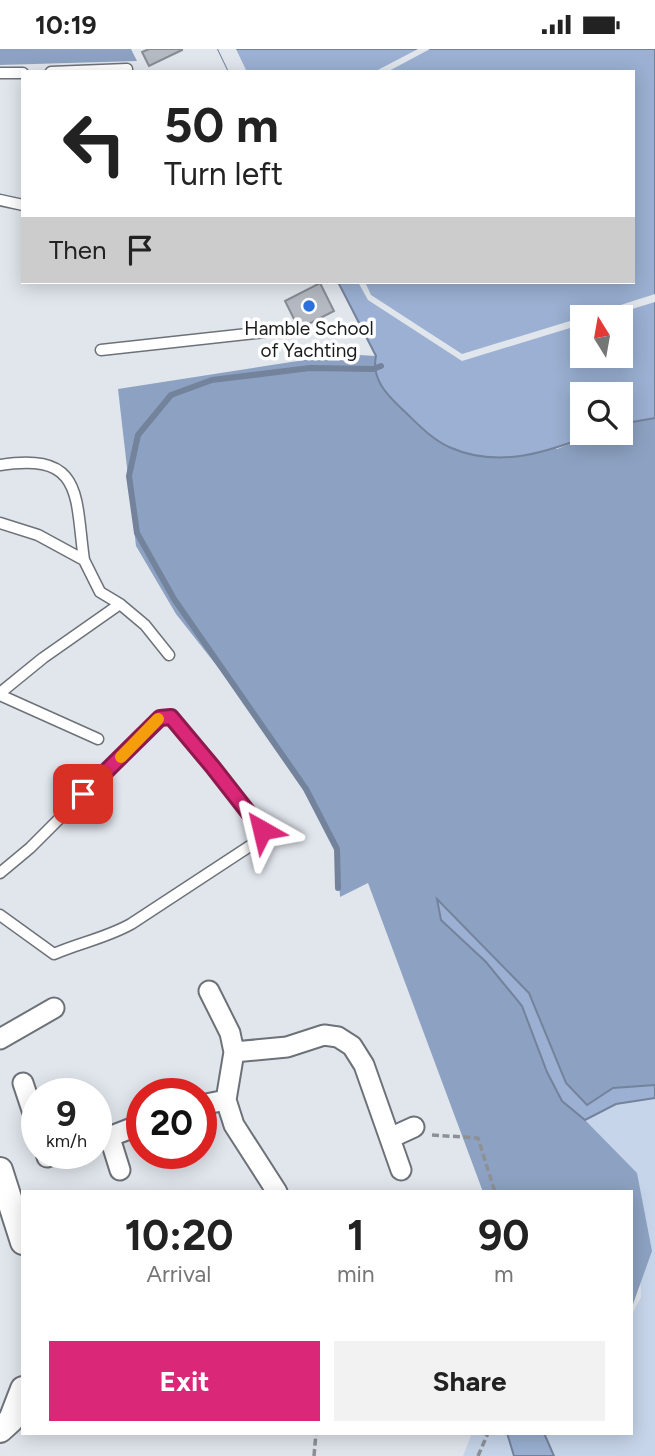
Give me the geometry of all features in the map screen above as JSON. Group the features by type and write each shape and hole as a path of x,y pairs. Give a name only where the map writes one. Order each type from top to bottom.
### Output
{"street":[{"path":"209,991 230,1033 234,1052 226,1100 234,1125 276,1190"},
{"path":"0,1039 54,1008"},
{"path":"234,1052 286,1047 324,1035 344,1040 352,1046 364,1065 401,1133 401,1170"},
{"path":"217,1102 226,1100"},
{"path":"112,1156 120,1170"},
{"path":"0,1170 21,1236"},
{"path":"0,1430 10,1420 21,1394"}],"lane":[{"path":"102,70 127,69"},
{"path":"0,73 21,73"},
{"path":"0,200 21,205"},
{"path":"101,350 265,332"},
{"path":"0,465 31,461 46,464 65,474 75,494 84,560 100,592 120,604 145,625 169,655"},
{"path":"0,523 38,535 84,560"},
{"path":"98,739 0,694 43,658 120,604"},
{"path":"0,873 30,848 160,718 171,717 262,830 253,844 131,924 111,935 76,944 54,954 0,915"}],"path":[{"path":"401,1133 478,1138 494,1190"},
{"path":"314,1456 316,1435"},
{"path":"478,1456 487,1435"}],"shaded area":[{"path":"0,49 131,49 137,61 0,65"},
{"path":"218,49 655,49 655,418 633,422 633,382 570,382 570,443 525,455 487,457 468,454 436,440 424,430 382,386 375,364 376,356 339,284 635,284 635,70 228,70"},
{"path":"343,354 376,356 557,449 570,444 633,445 633,421 655,418 655,1085 613,1088 587,1105 566,1083 529,993 439,900 522,1006 547,1072 562,1101 585,1120 637,1173 652,1251 633,1304 633,1190 482,1190 368,883 340,897 337,849 288,763 243,699 176,614 136,546 118,389"},
{"path":"437,899 529,993 566,1083 587,1105 613,1088 655,1085 655,1098 616,1104 585,1120 562,1101 547,1072 522,1006 486,962 441,920"},
{"path":"655,1098 655,1456 463,1456 471,1435 633,1435 633,1312 641,1297 637,1174 551,1118 585,1120 616,1104"},
{"path":"508,1435 545,1435 554,1456 514,1456"}],"pier":[{"path":"218,49 236,49 246,70 228,70"},
{"path":"418,49 430,49 391,70 378,70"},
{"path":"359,284 366,284 371,295 462,354 570,321 570,328 462,361 368,300"},
{"path":"655,294 655,302 634,308 634,305 621,305"}],"building":[{"path":"149,49 182,50 149,66 142,52"},
{"name":"Hamble School of Yachting","path":"320,284 334,311 299,329 285,301"}],"waterway":[{"path":"338,888 337,849 306,789 174,599 137,533 129,476 138,435 171,395 212,380 310,368 373,369 381,366"}],"slow traffic":[{"path":"121,757 158,719"}],"place":[{"name":"Hamble School of Yachting","path":"309,306"}],"route":[{"path":"83,794 160,718 171,717 262,830"}]}
